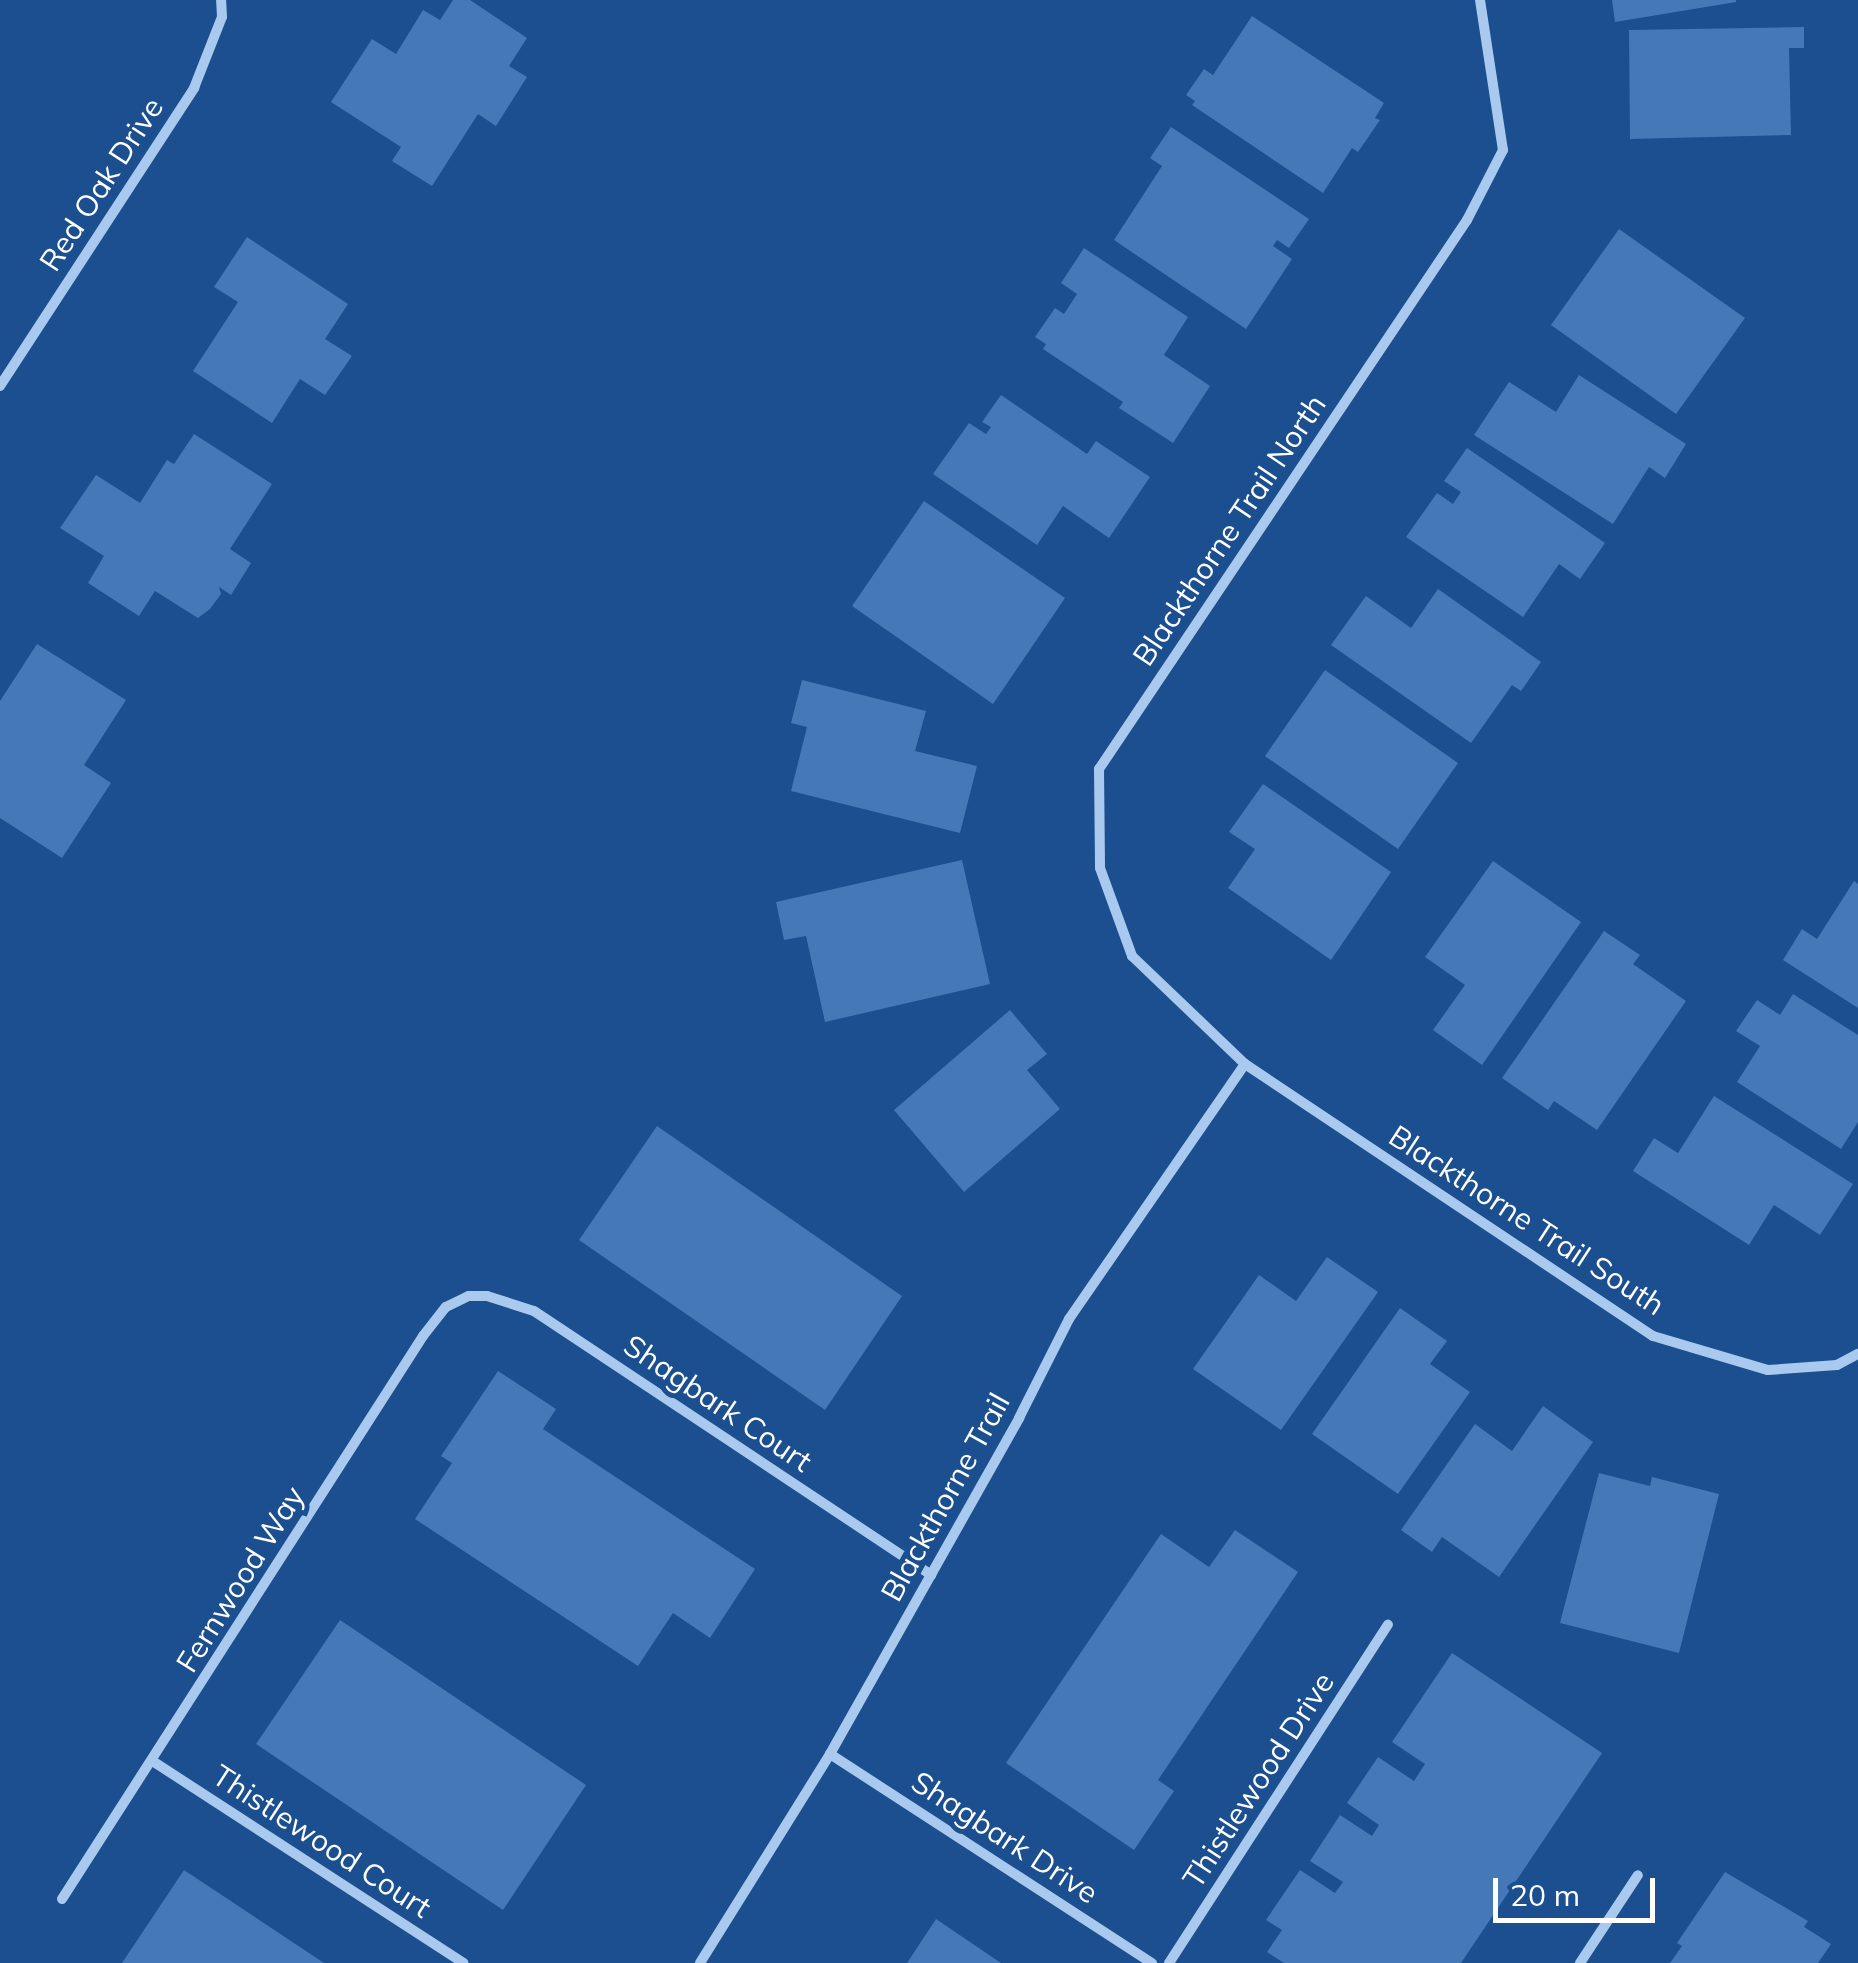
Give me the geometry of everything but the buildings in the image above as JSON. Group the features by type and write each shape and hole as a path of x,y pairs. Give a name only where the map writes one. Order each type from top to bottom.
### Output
{"street":[{"name":"Red Oak Drive","path":"0,386 194,88 222,17 222,0"},
{"name":"Blackthorne Trail North","path":"1245,1064 1132,956 1100,868 1099,769 1467,220 1502,150 1480,0"},
{"name":"Blackthorne Trail South","path":"1245,1064 1653,1336 1768,1370 1837,1365 1858,1354"},
{"name":"Blackthorne Trail","path":"700,1963 830,1754 1069,1319 1245,1064"},
{"name":"Shagbark Court","path":"469,1296 487,1296 534,1311 931,1575"},
{"name":"Fernwood Way","path":"62,1899 154,1762 423,1336 446,1307 469,1296"},
{"name":"Thistlewood Drive","path":"1169,1963 1388,1625"},
{"name":"Shagbark Drive","path":"830,1754 1152,1963"},
{"name":"Thistlewood Court","path":"154,1762 464,1963"},
{"path":"1580,1963 1638,1876"}]}
